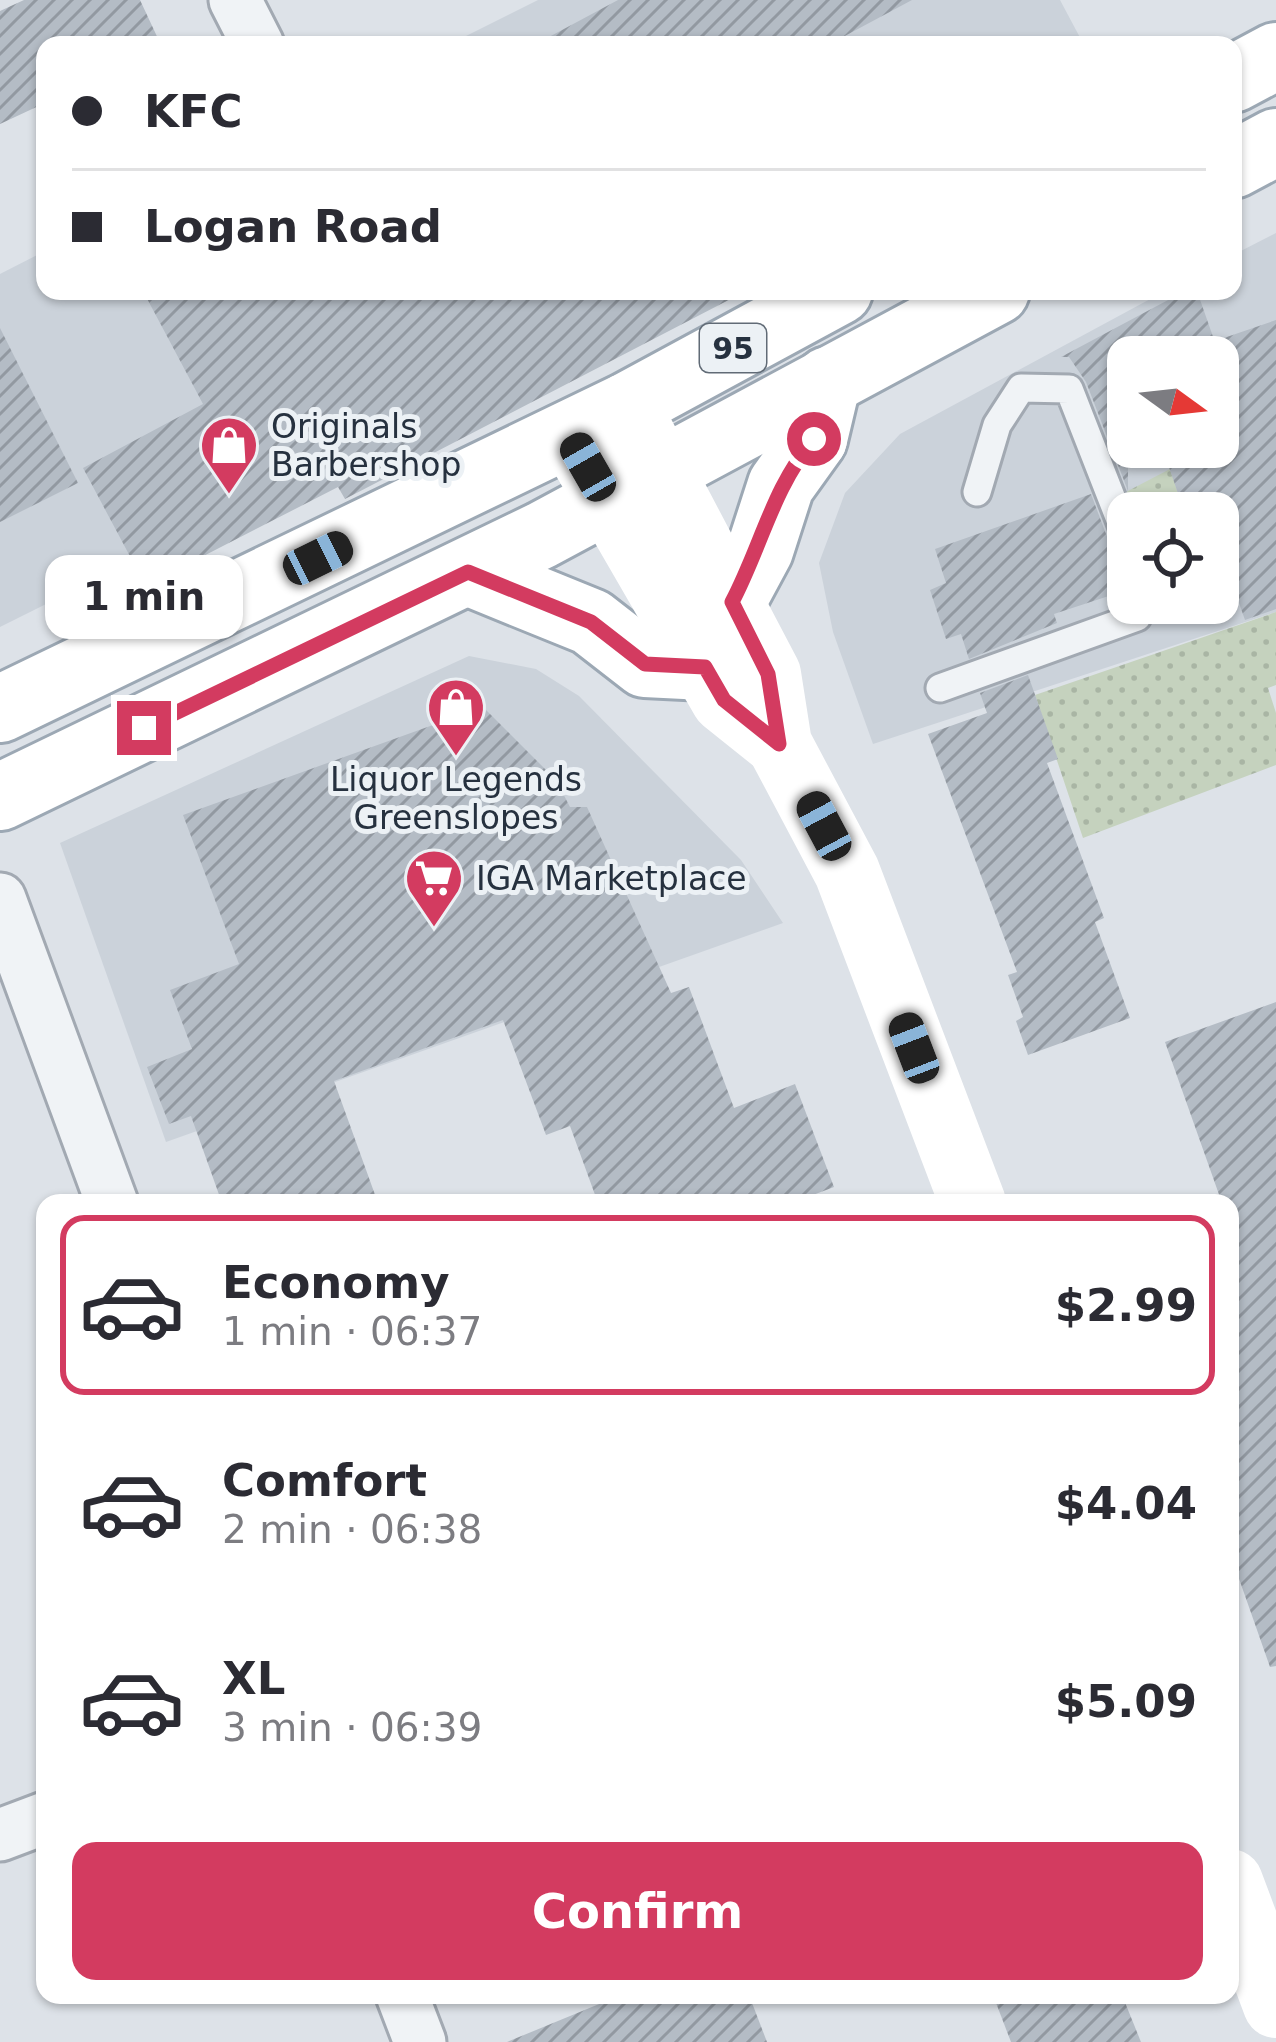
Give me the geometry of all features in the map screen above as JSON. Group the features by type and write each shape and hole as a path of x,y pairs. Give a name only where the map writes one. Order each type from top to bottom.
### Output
{"main road":[{"path":"1242,74 1276,56"},
{"path":"1242,160 1276,142"},
{"name":"95","path":"0,709 598,420 750,327 817,300"},
{"name":"95","path":"0,797 468,572 979,300"},
{"path":"732,602 760,550 781,485 814,439 828,380"},
{"path":"598,420 635,485 705,667 724,700 779,744"},
{"path":"635,485 732,602 768,674 779,744 847,872 971,1194"},
{"path":"468,572 591,622 645,664 705,667"},
{"path":"1239,1906 1276,2005"}],"street":[{"path":"235,0 253,36"},
{"path":"0,899 109,1194"},
{"path":"0,1835 36,1821"},
{"path":"405,2004 420,2042"}],"lane":[{"path":"977,492 997,425 1021,388 1069,389 1109,492"},
{"path":"940,688 1118,624"}],"shaded area":[{"path":"538,0 1060,0 1079,36 466,36"},
{"path":"1276,233 1276,612 873,744 833,632 819,563 845,493 900,434 1148,300 1242,300 1242,250"},
{"path":"36,256 36,300 656,300 0,627 0,274"},
{"name":"IGA Marketplace","path":"469,656 536,669 579,696 741,860 783,923 166,1142 60,843"}],"green space":[{"path":"1170,469 1178,492 1126,492"},
{"path":"1239,515 1276,536 1239,549"},
{"path":"1276,612 1276,685 1268,688 1276,713 1276,765 1083,838 1035,695"}],"building":[{"path":"24,0 140,0 157,36 36,36 36,107 0,124 0,11"},
{"path":"618,0 912,0 845,36 551,36"},
{"path":"148,300 729,300 345,499 338,487 151,583 139,559 133,562 83,468 203,404"},
{"path":"1168,300 1200,300 1213,336 1107,336 1107,436 1086,382 1069,357 1061,357"},
{"path":"1276,320 1276,609 1245,620 1239,603 1239,492 1178,492 1169,468 1239,468 1239,336 1230,336"},
{"path":"0,328 78,483 0,522"},
{"path":"1119,468 1128,468 1128,491"},
{"path":"1091,494 1107,537 1107,597 1054,614 1057,623 969,659 961,634 946,639 930,590 946,583 935,549"},
{"path":"1028,675 1058,759 1047,763 1104,918 1095,922 1130,1018 1028,1055 1016,1021 1023,1017 1008,975 1017,972 928,734 987,713 980,693"},
{"name":"IGA Marketplace","path":"483,707 556,780 570,807 587,807 671,993 689,987 734,1108 795,1084 834,1187 816,1194 595,1194 570,1126 546,1135 503,1020 334,1081 375,1194 219,1194 191,1116 169,1124 147,1067 192,1049 170,990 239,964 183,815"},
{"path":"1276,1002 1276,1666 1270,1667 1239,1579 1239,1194 1219,1194 1165,1042"},
{"path":"599,2004 752,2004 767,2042 507,2042"},
{"path":"996,2004 1126,2004 1141,2042 1011,2042"}],"place":[{"name":"Originals Barbershop","path":"229,496"},
{"name":"Liquor Legends Greenslopes","path":"456,758"},
{"name":"IGA Marketplace","path":"434,929"}],"route":[{"path":"144,728 468,572 591,622 645,664 705,667 724,700 779,744 768,674 732,602 760,550 781,485 814,439"}]}
